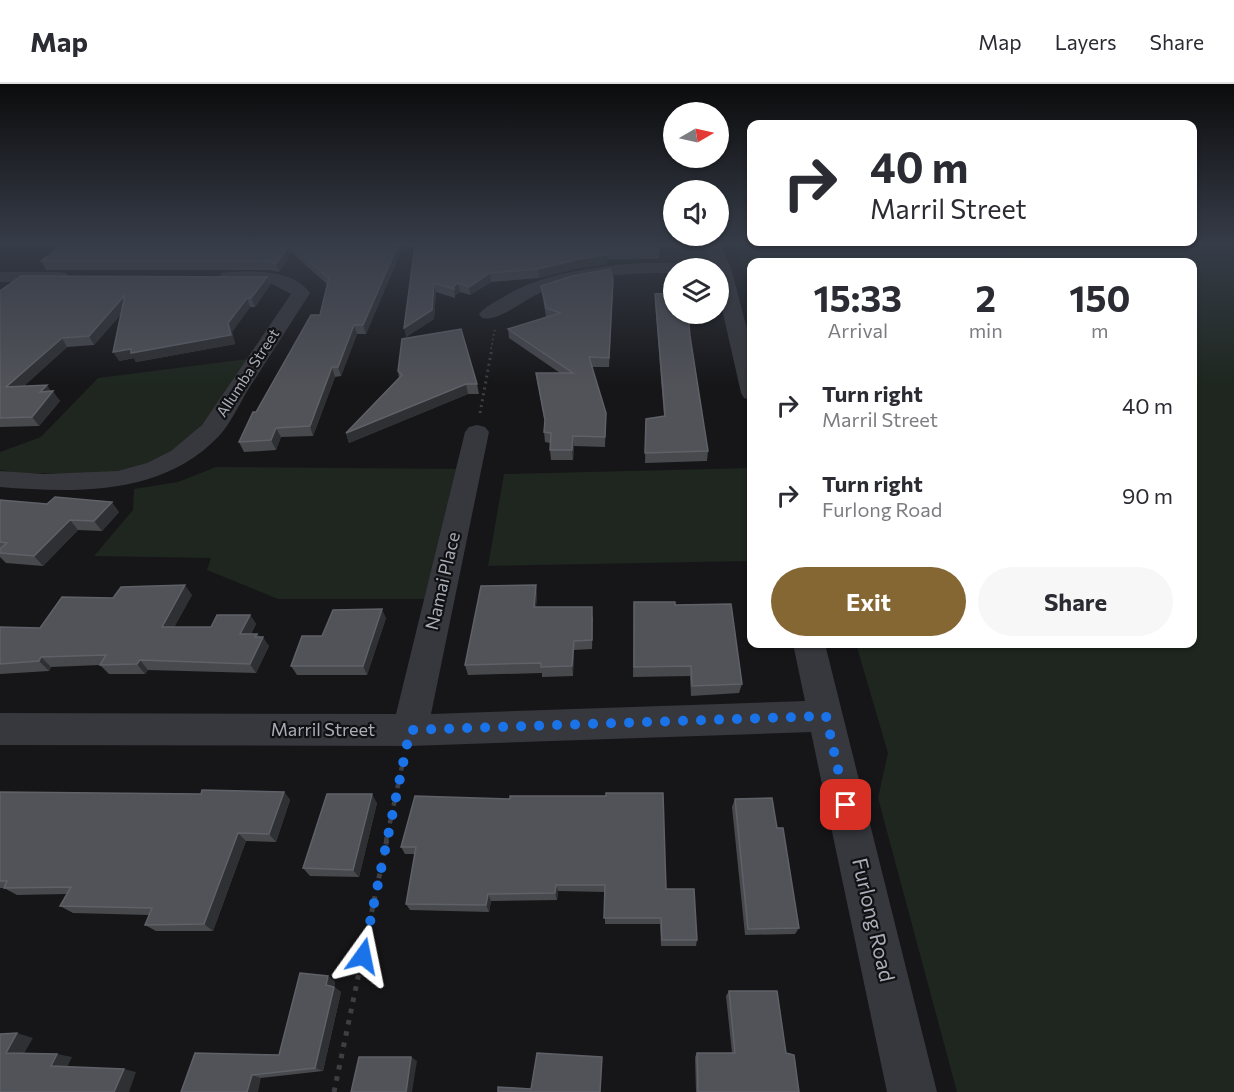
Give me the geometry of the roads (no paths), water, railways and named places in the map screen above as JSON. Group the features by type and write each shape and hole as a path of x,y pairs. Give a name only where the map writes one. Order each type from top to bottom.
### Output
{"street":[{"name":"Allumba Street","path":"0,479 44,482 118,479 156,469 180,456 211,430 299,292"},
{"path":"489,314 505,302 531,292"},
{"path":"729,297 747,372"},
{"name":"Namai Place","path":"410,730 477,432"},
{"name":"Furlong Road","path":"810,648 912,1092"},
{"name":"Marril Street","path":"0,729 410,730 826,716"}]}
